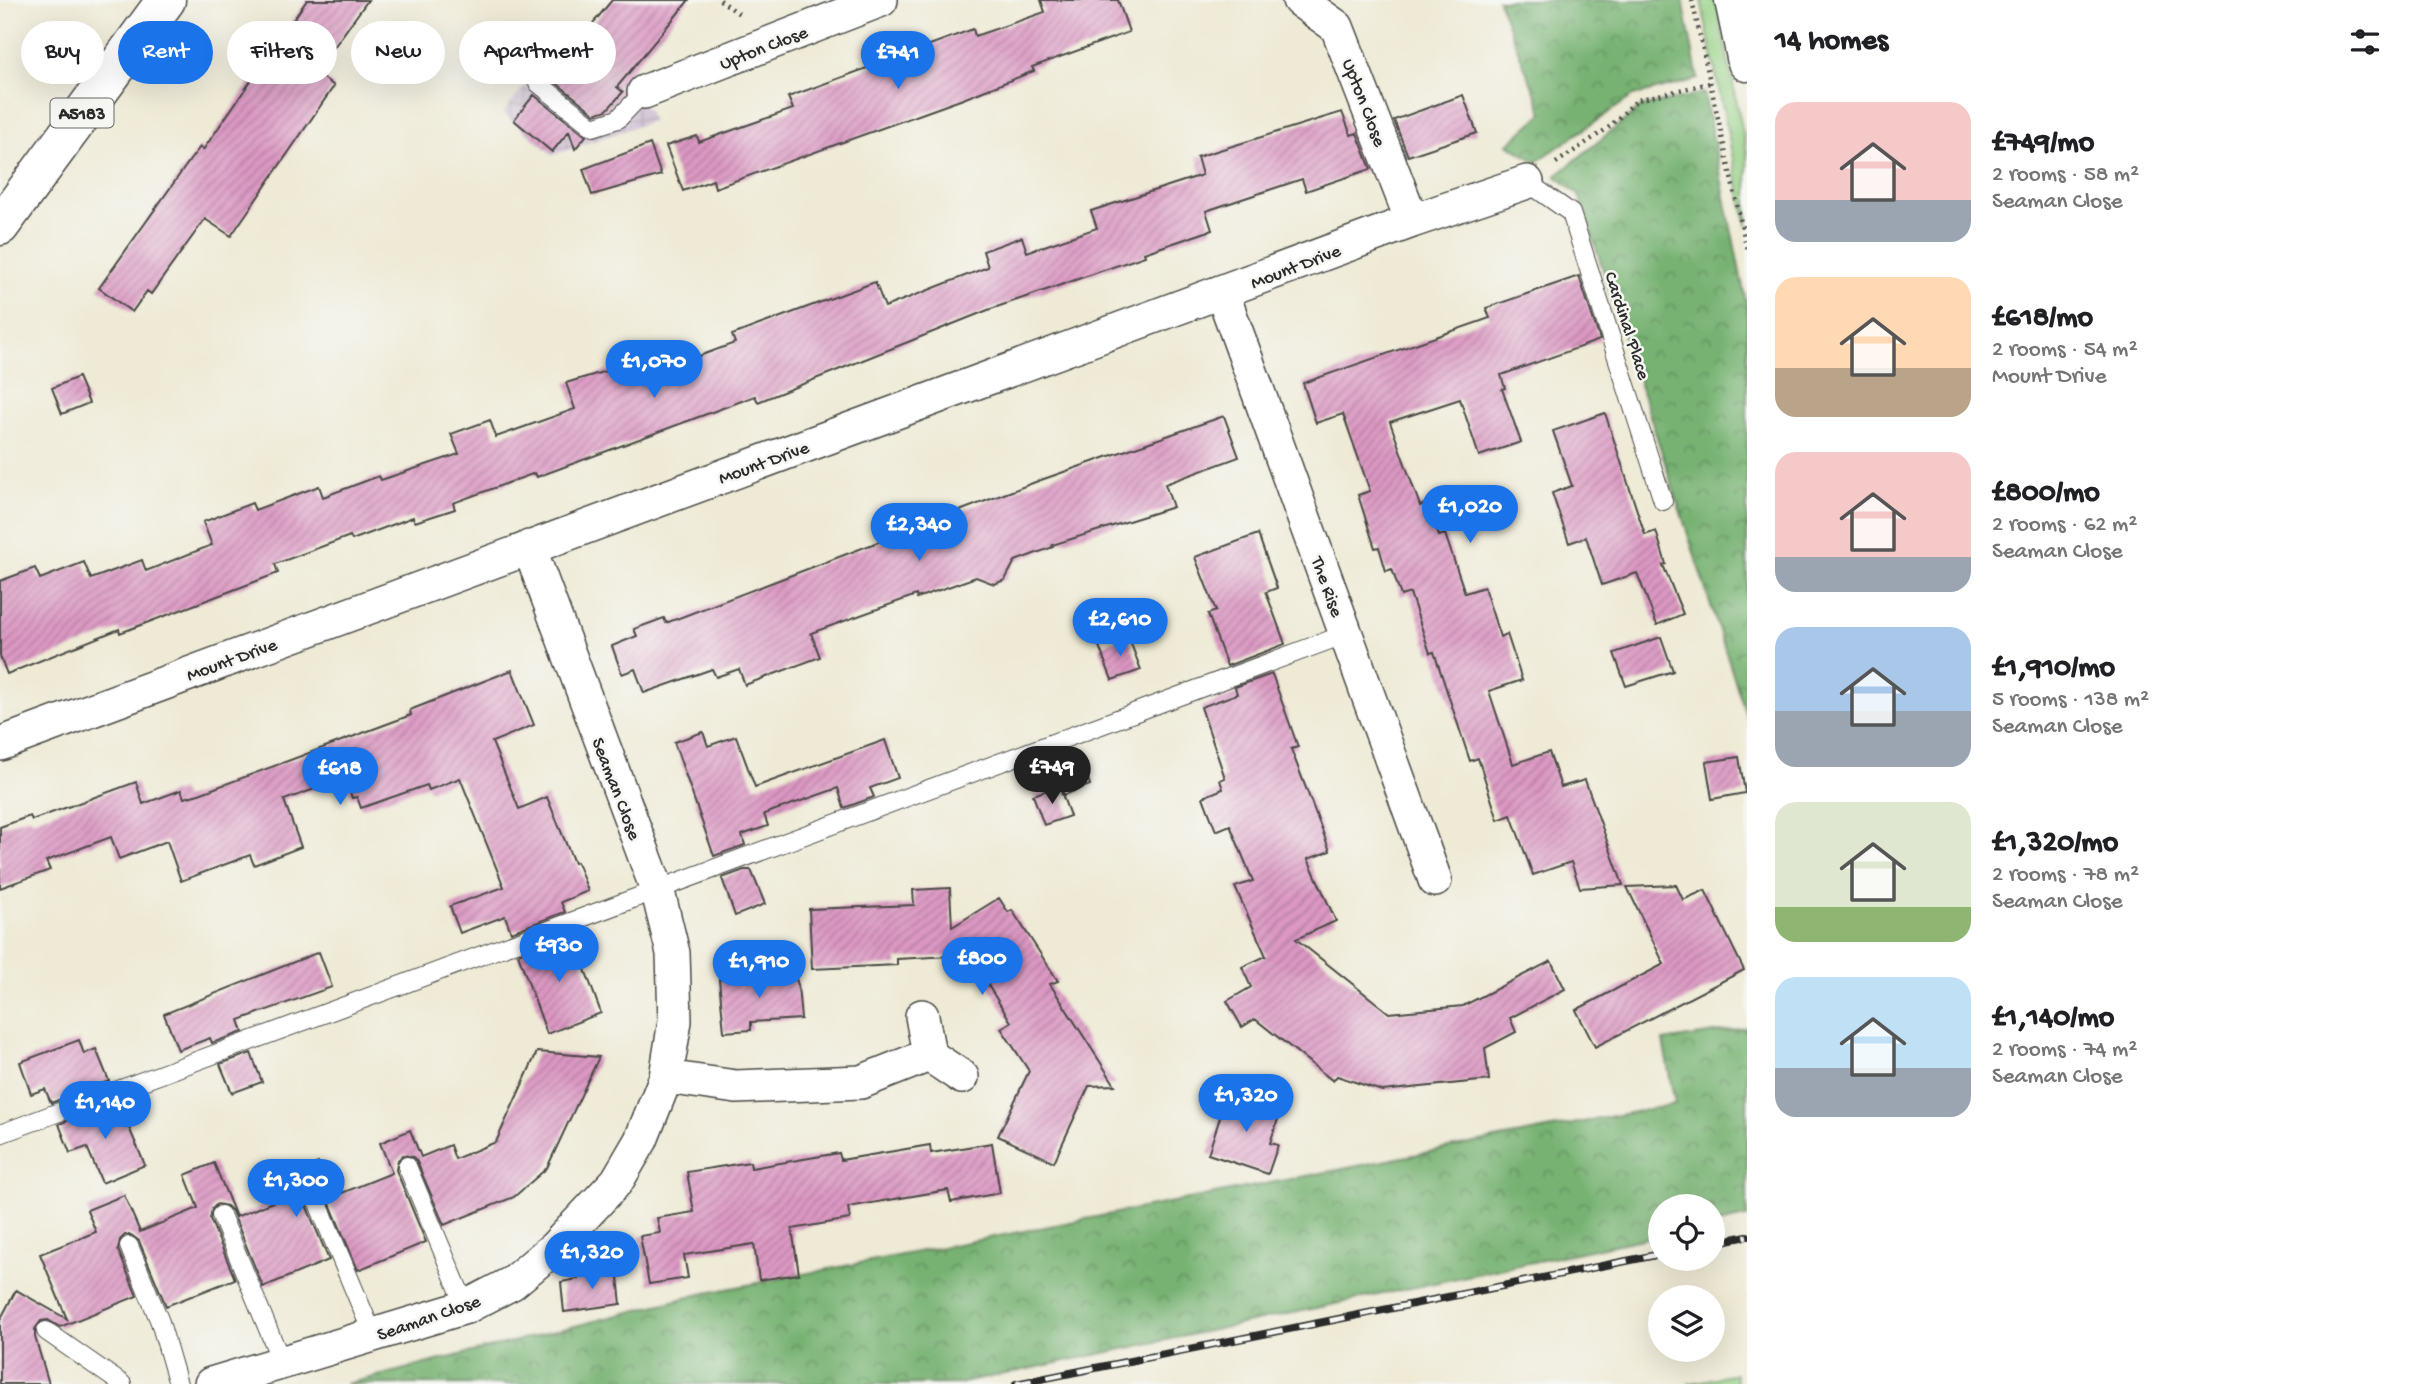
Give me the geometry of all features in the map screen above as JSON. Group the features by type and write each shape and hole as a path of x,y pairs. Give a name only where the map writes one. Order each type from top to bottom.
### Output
{"main road":[{"name":"A5183","path":"0,226 166,0"},
{"path":"1734,0 1747,62"}],"street":[{"name":"Upton Close","path":"644,92 881,0"},
{"name":"Upton Close","path":"1299,0 1337,27 1412,221"},
{"name":"Mount Drive","path":"0,744 1412,221 1527,182"},
{"name":"The Rise","path":"1222,292 1435,880"},
{"name":"Seaman Close","path":"211,1384 466,1307 512,1283 554,1248 617,1181 641,1140 666,1077 675,1021 673,953 658,892 529,547"},
{"path":"922,1016 929,1055 962,1077"},
{"path":"666,1077 736,1087 861,1082 929,1055"}],"lane":[{"path":"539,84 593,127 618,119 644,92"},
{"name":"Cardinal Place","path":"1527,182 1571,213 1663,501"},
{"path":"0,1134 658,892 1346,634"},
{"path":"407,1166 466,1307"},
{"path":"317,1201 373,1335"},
{"path":"220,1215 282,1363"},
{"path":"129,1246 160,1322 178,1384"},
{"path":"46,1331 122,1384"}],"path":[{"path":"1692,0 1747,250"},
{"path":"1527,182 1608,128 1637,100 1710,83"}],"shaded area":[{"path":"526,84 616,84 648,110 652,121 553,155 503,113"}],"green space":[{"path":"1498,0 1683,0 1698,79 1633,96 1536,162 1508,144 1543,113"},
{"path":"1701,0 1716,0 1747,153 1747,228"},
{"path":"1704,93 1747,307 1747,718 1579,195 1556,176 1641,107"},
{"path":"1747,1028 1747,1217 1725,1222 1725,1194 1648,1194 1648,1238 958,1384 346,1384 701,1294 1675,1104 1663,1041"},
{"path":"1735,1374 1737,1384 1688,1384"}],"building":[{"path":"307,0 368,0 337,43 337,21 292,21"},
{"path":"612,0 689,0 617,87 623,92 607,110 595,114 558,84 616,84 616,21 595,21"},
{"path":"1041,0 1118,0 1129,32 1032,67 1034,71 963,99 715,188 713,180 683,191 666,146 697,136 699,142 793,109 788,97 973,29 975,36 1045,12"},
{"path":"249,84 334,86 231,236 205,219 151,294 147,291 132,312 99,288 190,160 200,147 203,150"},
{"path":"534,95 586,136 575,149 569,131 552,152 514,120"},
{"path":"1463,95 1477,133 1408,156 1394,120"},
{"path":"1342,112 1351,135 1357,133 1371,169 1306,191 1302,179 1206,211 1212,230 1144,253 1145,256 988,310 758,402 755,396 537,477 535,473 453,503 455,509 415,522 413,517 352,540 350,536 275,564 278,573 120,633 119,629 7,674 0,656 0,581 35,568 40,579 84,562 91,579 142,560 146,571 212,545 203,522 252,503 255,510 319,486 323,497 379,476 381,480 459,454 451,434 490,420 496,437 575,409 566,383 667,353 672,366 735,343 732,335 875,282 885,307 988,267 983,251 1022,237 1027,252 1097,228 1091,211 1202,175 1197,157"},
{"path":"650,144 661,175 592,195 583,169"},
{"path":"1579,276 1600,340 1501,375 1505,388 1502,389 1521,442 1479,456 1460,399 1390,422 1420,506 1428,503 1439,536 1445,534 1465,593 1484,587 1500,637 1507,634 1522,680 1489,691 1513,764 1549,752 1561,787 1585,780 1623,885 1580,888 1571,862 1533,875 1511,815 1498,820 1478,758 1470,761 1434,652 1430,653 1410,593 1401,596 1392,569 1386,571 1379,547 1375,548 1358,495 1370,491 1343,414 1316,423 1303,383 1490,318 1486,308"},
{"path":"78,377 89,403 62,414 52,388"},
{"path":"1605,413 1645,535 1656,531 1666,564 1663,565 1683,614 1657,625 1637,573 1602,585 1586,537 1569,543 1552,493 1572,486 1553,431"},
{"path":"1224,416 1239,457 1165,484 1173,507 1052,545 1053,547 1015,561 1005,580 994,584 976,577 917,598 916,595 811,633 820,657 745,685 739,669 716,677 712,669 644,693 635,669 622,674 612,646 637,636 634,629 664,618 666,623 1038,481"},
{"path":"1258,534 1277,588 1266,592 1285,644 1227,666 1208,614 1216,611 1195,557"},
{"path":"1128,636 1141,670 1112,680 1099,646"},
{"path":"1661,637 1673,671 1626,686 1614,653"},
{"path":"512,670 534,725 492,742 519,809 547,797 574,863 577,862 588,891 561,902 565,912 511,932 505,916 460,933 450,906 504,887 460,778 429,790 427,785 361,808 357,797 352,798 345,778 284,800 301,847 254,865 250,855 181,881 167,841 119,859 111,837 46,861 50,870 0,888 0,827 30,816 32,820 136,782 143,804 181,790 184,798 199,794 411,715 410,710"},
{"path":"1272,674 1298,747 1291,749 1330,851 1308,859 1336,921 1296,939 1389,1013 1463,1006 1551,961 1565,989 1510,1018 1516,1032 1485,1048 1489,1080 1382,1091 1337,1076 1333,1081 1255,1019 1242,1027 1227,1001 1251,987 1242,967 1266,956 1235,887 1253,881 1230,825 1216,831 1203,797 1223,789 1220,780 1225,778 1201,707 1237,694 1235,687"},
{"path":"703,732 708,746 736,736 755,787 885,740 898,778 870,788 874,797 844,808 838,788 764,814 768,826 742,835 745,845 714,856 674,742"},
{"path":"1079,753 1090,785 1064,795 1053,763"},
{"path":"1739,757 1745,793 1712,799 1706,762"},
{"path":"1059,786 1070,816 1044,825 1033,795"},
{"path":"751,870 765,904 735,916 722,878"},
{"path":"1676,885 1683,900 1705,890 1744,970 1595,1047 1576,1010 1664,964 1627,887"},
{"path":"950,888 952,927 999,898 1008,912 1012,910 1058,981 1050,984 1115,1085 1089,1086 1054,1162 998,1136 1029,1071 1001,1028 1011,1022 969,955 897,959 897,965 812,969 809,909 914,905 913,890"},
{"path":"572,934 601,1013 547,1034 518,954"},
{"path":"319,952 332,987 239,1020 243,1032 212,1043 210,1038 178,1050 164,1014"},
{"path":"794,973 798,985 801,1019 751,1022 751,1030 724,1032 719,979"},
{"path":"79,1040 84,1054 96,1049 109,1081 51,1103 45,1089 31,1094 20,1062"},
{"path":"537,1052 599,1057 547,1168 514,1197 444,1225 417,1162 413,1157 403,1155 398,1160 396,1170 426,1242 358,1270 327,1197 323,1192 313,1190 308,1195 306,1205 329,1260 263,1287 232,1211 227,1206 217,1204 212,1209 210,1219 235,1279 166,1306 139,1241 131,1235 125,1235 120,1240 118,1250 137,1296 60,1327 48,1320 41,1321 35,1329 35,1337 49,1384 0,1384 0,1320 16,1290 67,1319 40,1254 96,1232 87,1210 124,1195 140,1232 198,1208 185,1175 214,1163 236,1217 297,1192 290,1175 318,1163 332,1197 392,1173 380,1143 410,1130 421,1157 450,1145 455,1159 496,1142"},
{"path":"251,1053 262,1082 232,1093 220,1064"},
{"path":"1228,1093 1281,1110 1270,1143 1278,1145 1268,1174 1208,1154"},
{"path":"118,1102 145,1165 102,1183 87,1147 70,1153 59,1124"},
{"path":"992,1143 1000,1193 951,1202 948,1190 848,1207 850,1219 792,1229 799,1274 759,1280 754,1244 684,1255 688,1278 649,1284 640,1236 660,1233 657,1218 694,1212 687,1172 750,1162 751,1168 839,1153 841,1160 930,1145 931,1153"},
{"path":"617,1268 621,1304 564,1312 561,1282 578,1279 577,1273"}],"railway":[{"path":"1725,1241 1747,1236"},
{"path":"1016,1384 1648,1257"}]}
